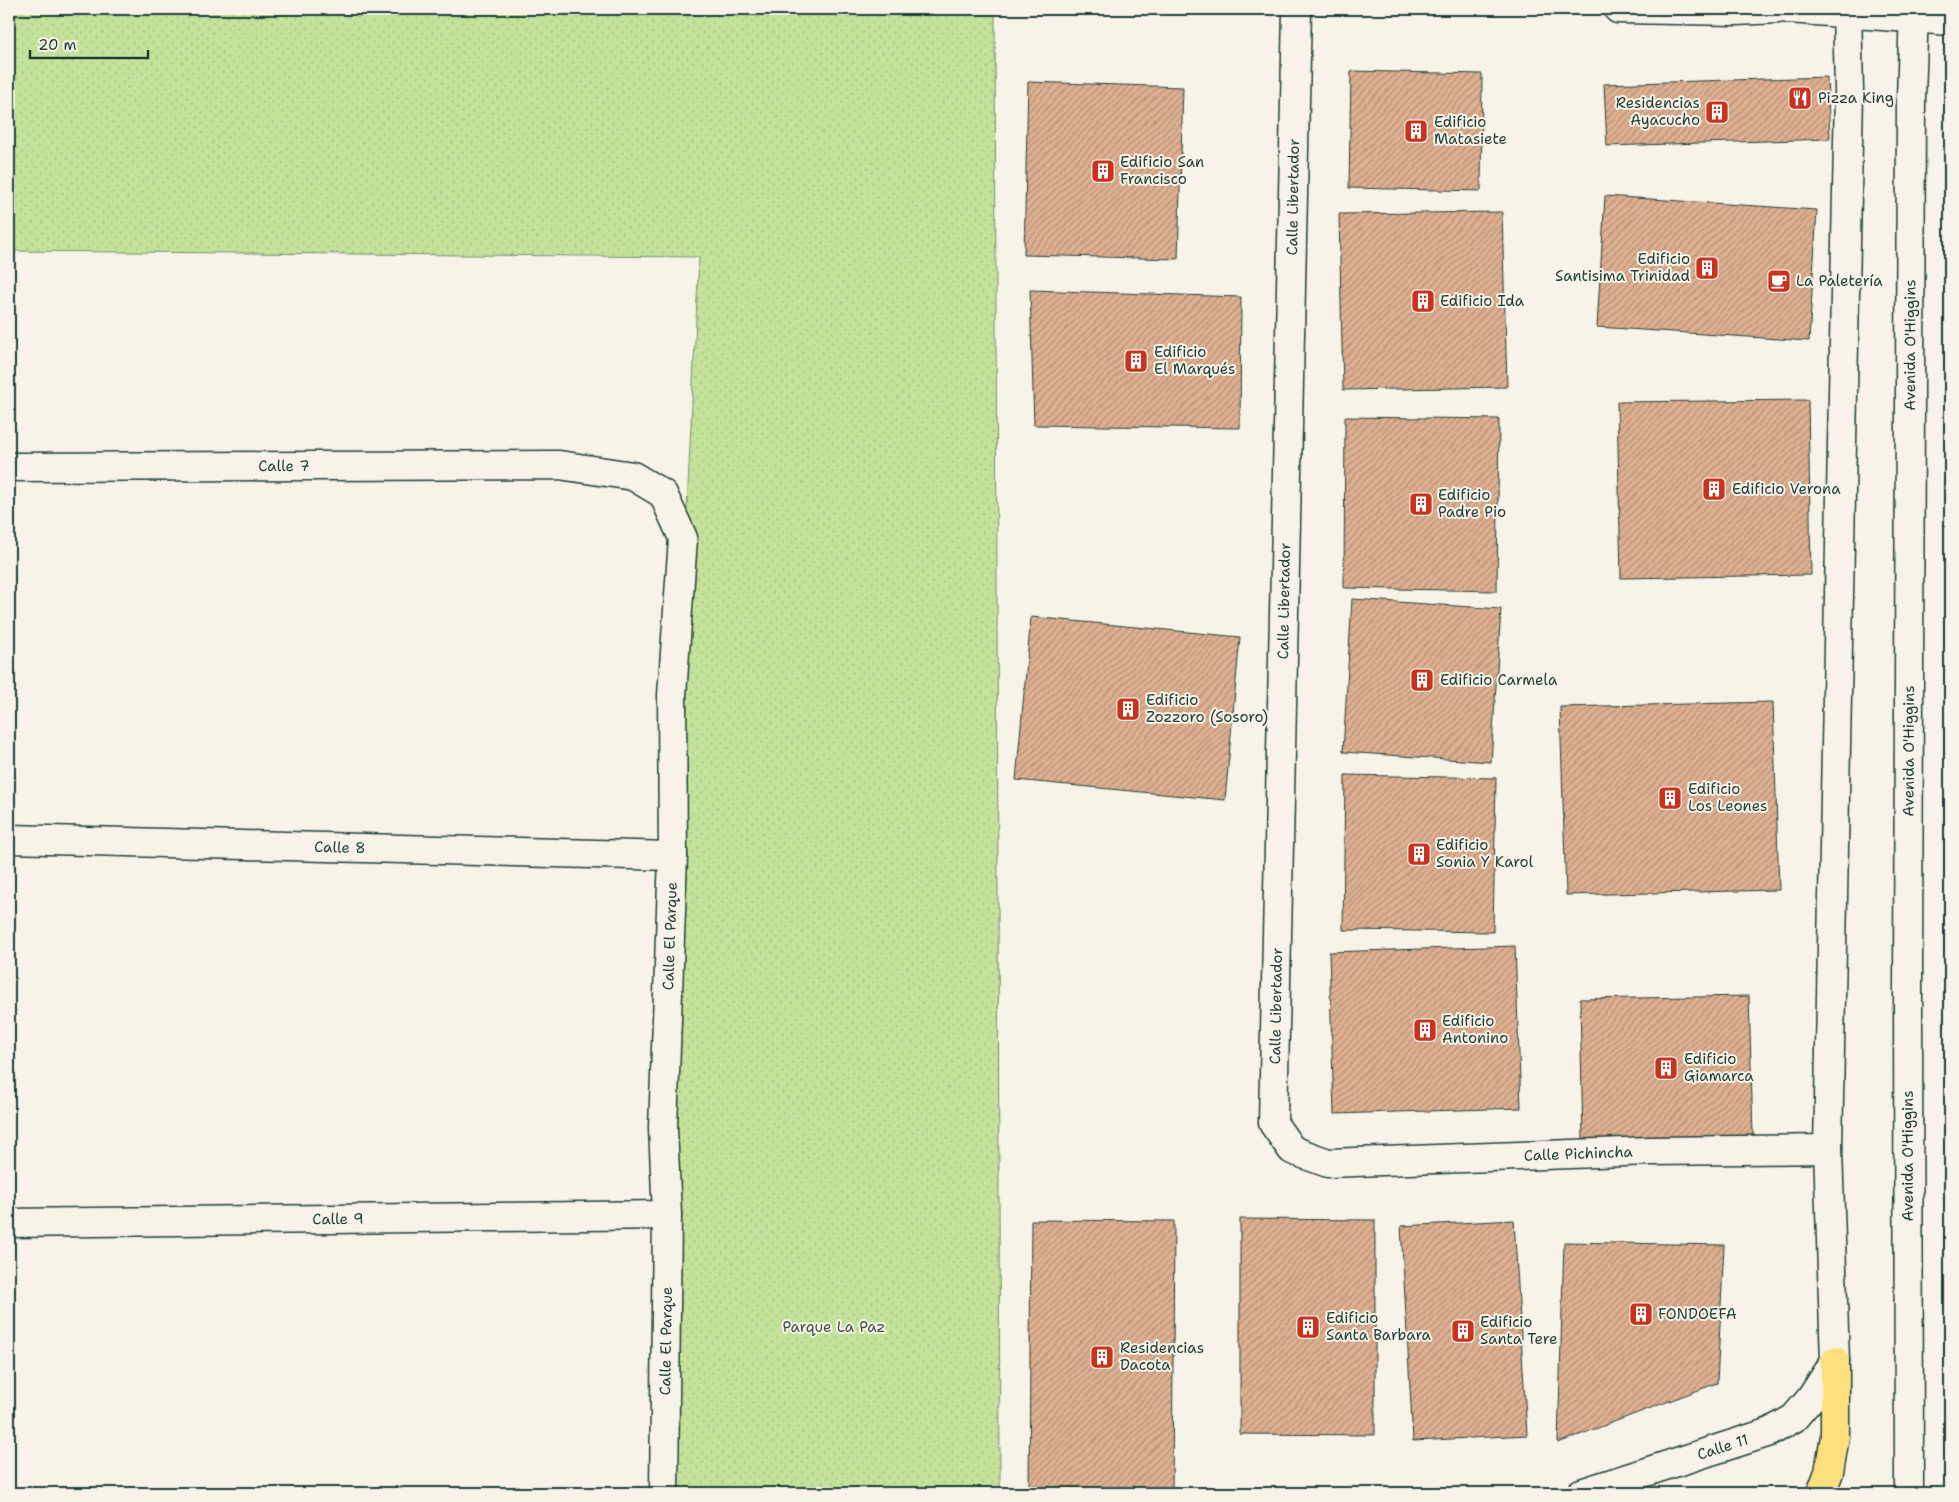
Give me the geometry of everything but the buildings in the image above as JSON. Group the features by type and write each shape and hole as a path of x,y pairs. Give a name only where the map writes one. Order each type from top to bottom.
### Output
{"highway":[{"path":"1821,1493 1829,1472 1835,1436 1835,1361"}],"street":[{"name":"Calle Libertador","path":"1297,9 1273,1124 1292,1150 1328,1163"},
{"path":"1618,9 1736,11 1778,9"},
{"path":"1788,9 1910,12 1950,21"},
{"path":"1835,1361 1828,1149 1849,101 1847,11"},
{"name":"Avenida O'Higgins","path":"1910,12 1908,973 1910,1493"},
{"name":"Calle 7","path":"9,467 559,465"},
{"name":"Calle El Parque","path":"559,465 632,476 655,489 663,494 683,538 672,695 672,856 663,1128 667,1215 664,1493"},
{"name":"Calle 8","path":"9,839 672,856"},
{"name":"Calle Pichincha","path":"1328,1163 1641,1152 1828,1149"},
{"name":"Calle 9","path":"9,1223 667,1215"},
{"name":"Calle 11","path":"1581,1493 1770,1432 1794,1418 1811,1398 1835,1361"}],"green space":[{"name":"Parque La Paz","path":"9,9 995,9 1000,1493 668,1493 678,696 699,257 9,251"}],"place":[{"name":"Pizza King","path":"1800,98"},
{"name":"Residencias Ayacucho","path":"1717,112"},
{"name":"Edificio Matasiete","path":"1416,131"},
{"name":"Edificio San Francisco","path":"1103,171"},
{"name":"Edificio Santisima Trinidad","path":"1707,268"},
{"name":"La Paletería","path":"1779,281"},
{"name":"Edificio Ida","path":"1423,301"},
{"name":"Edificio El Marqués","path":"1136,361"},
{"name":"Edificio Verona","path":"1714,489"},
{"name":"Edificio Padre Pio","path":"1421,504"},
{"name":"Edificio Carmela","path":"1422,680"},
{"name":"Edificio Zozzoro (Sosoro)","path":"1128,709"},
{"name":"Edificio Los Leones","path":"1670,798"},
{"name":"Edificio Sonia Y Karol","path":"1419,854"},
{"name":"Edificio Antonino","path":"1425,1030"},
{"name":"Edificio Giamarca","path":"1666,1068"},
{"name":"FONDOEFA","path":"1641,1314"},
{"name":"Edificio Santa Barbara","path":"1308,1327"},
{"name":"Edificio Santa Tere","path":"1463,1331"},
{"name":"Residencias Dacota","path":"1102,1357"}]}
